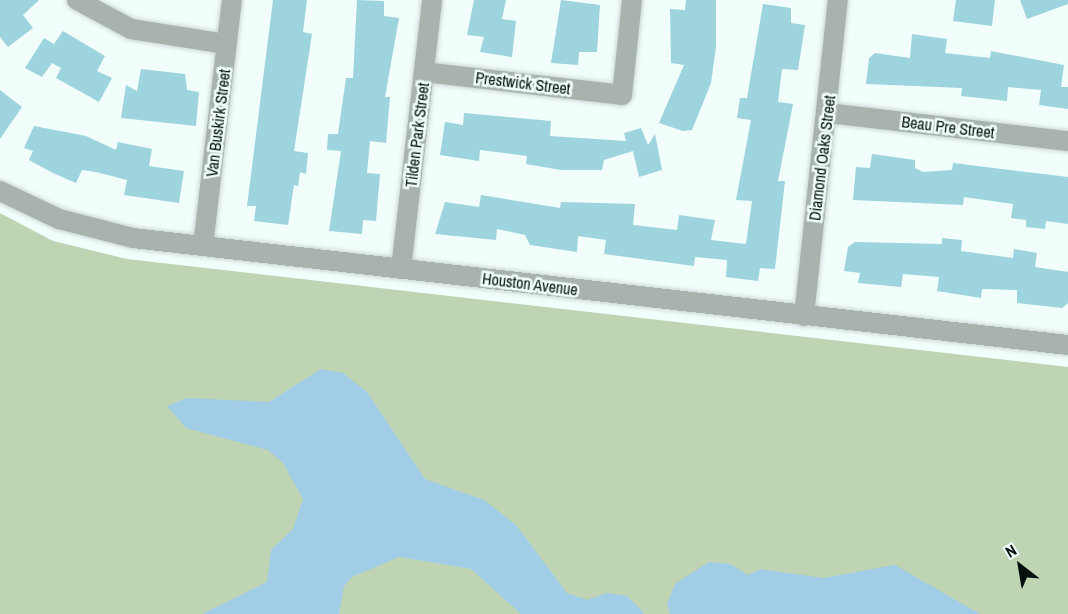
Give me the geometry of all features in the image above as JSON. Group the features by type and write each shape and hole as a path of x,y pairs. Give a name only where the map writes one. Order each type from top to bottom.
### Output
{"street":[{"path":"77,0 132,29 227,44"},
{"name":"Van Buskirk Street","path":"203,246 232,0"},
{"name":"Tilden Park Street","path":"401,269 432,0"},
{"name":"Prestwick Street","path":"424,72 622,95 632,0"},
{"name":"Diamond Oaks Street","path":"804,316 828,113 838,0"},
{"name":"Beau Pre Street","path":"828,113 1068,141"},
{"name":"Houston Avenue","path":"0,191 96,230 203,246 1068,345"}],"green space":[{"path":"0,213 53,241 127,259 1068,367 1068,614 0,614"}],"water":[{"path":"321,369 343,373 367,392 425,479 484,500 516,525 567,593 587,600 607,593 627,596 645,614 521,614 471,569 399,557 352,577 344,586 339,614 202,614 267,582 271,550 293,529 303,499 283,463 268,450 186,428 167,406 187,398 269,402"},
{"path":"709,562 730,564 748,575 761,569 823,578 895,565 980,614 670,614 667,604 675,584"}],"building":[{"path":"0,0 39,0 23,15 33,28 8,47 0,37"},
{"path":"273,0 307,0 303,32 312,34 294,151 308,153 306,174 300,172 298,186 294,185 288,225 254,221 256,206 247,206"},
{"path":"357,0 384,1 384,16 399,18 385,97 390,97 386,143 370,141 367,173 380,174 376,221 363,220 362,234 329,231 341,151 327,150 328,134 338,134 346,78 353,78"},
{"path":"474,0 506,0 502,19 516,21 512,57 480,52 484,37 467,35"},
{"path":"561,0 600,5 597,52 579,52 578,65 551,63"},
{"path":"686,0 716,0 716,47 711,83 692,130 683,131 659,123 684,65 671,63 670,9 685,10"},
{"path":"956,0 995,0 992,26 953,21"},
{"path":"1020,0 1068,0 1068,4 1027,19"},
{"path":"763,4 791,8 791,23 805,25 798,70 782,69 778,102 793,104 778,181 785,181 775,269 760,268 758,281 726,277 727,260 695,257 694,266 604,254 606,240 578,236 577,252 530,245 525,235 497,229 496,240 435,234 445,202 479,207 481,195 560,208 561,202 635,204 633,225 677,230 679,215 715,220 711,240 746,244 752,201 736,200 751,120 737,118 740,98 747,98"},
{"path":"63,31 105,56 97,71 112,78 99,102 56,78 61,68 52,63 42,77 25,68 44,38 54,44"},
{"path":"912,34 947,39 945,53 990,58 991,51 1064,65 1061,87 1068,87 1068,109 1039,105 1041,90 1008,87 1007,101 961,96 962,88 866,84 869,58 875,53 910,58"},
{"path":"141,69 185,74 187,90 199,92 196,126 121,118 126,85 137,91"},
{"path":"0,90 22,107 0,139"},
{"path":"464,113 551,121 550,136 626,141 624,133 641,128 648,145 655,134 662,170 639,177 633,151 604,160 602,170 561,170 526,164 527,156 480,150 479,161 440,155 445,122 463,125"},
{"path":"34,126 86,136 116,150 118,142 152,149 149,166 184,171 179,203 124,195 127,180 96,172 82,170 76,183 53,173 29,160 33,151 24,148"},
{"path":"872,154 915,160 915,168 923,172 952,170 953,163 1068,177 1068,224 1046,221 1045,229 1026,227 1026,220 1011,218 1013,204 964,197 963,205 853,200 856,167 870,168"},
{"path":"942,238 962,240 961,251 1013,258 1014,249 1037,253 1035,267 1068,272 1068,303 1062,308 1017,303 1017,290 982,289 981,298 937,291 939,277 903,274 901,287 858,283 860,273 844,271 848,247 855,242 942,244"}]}
